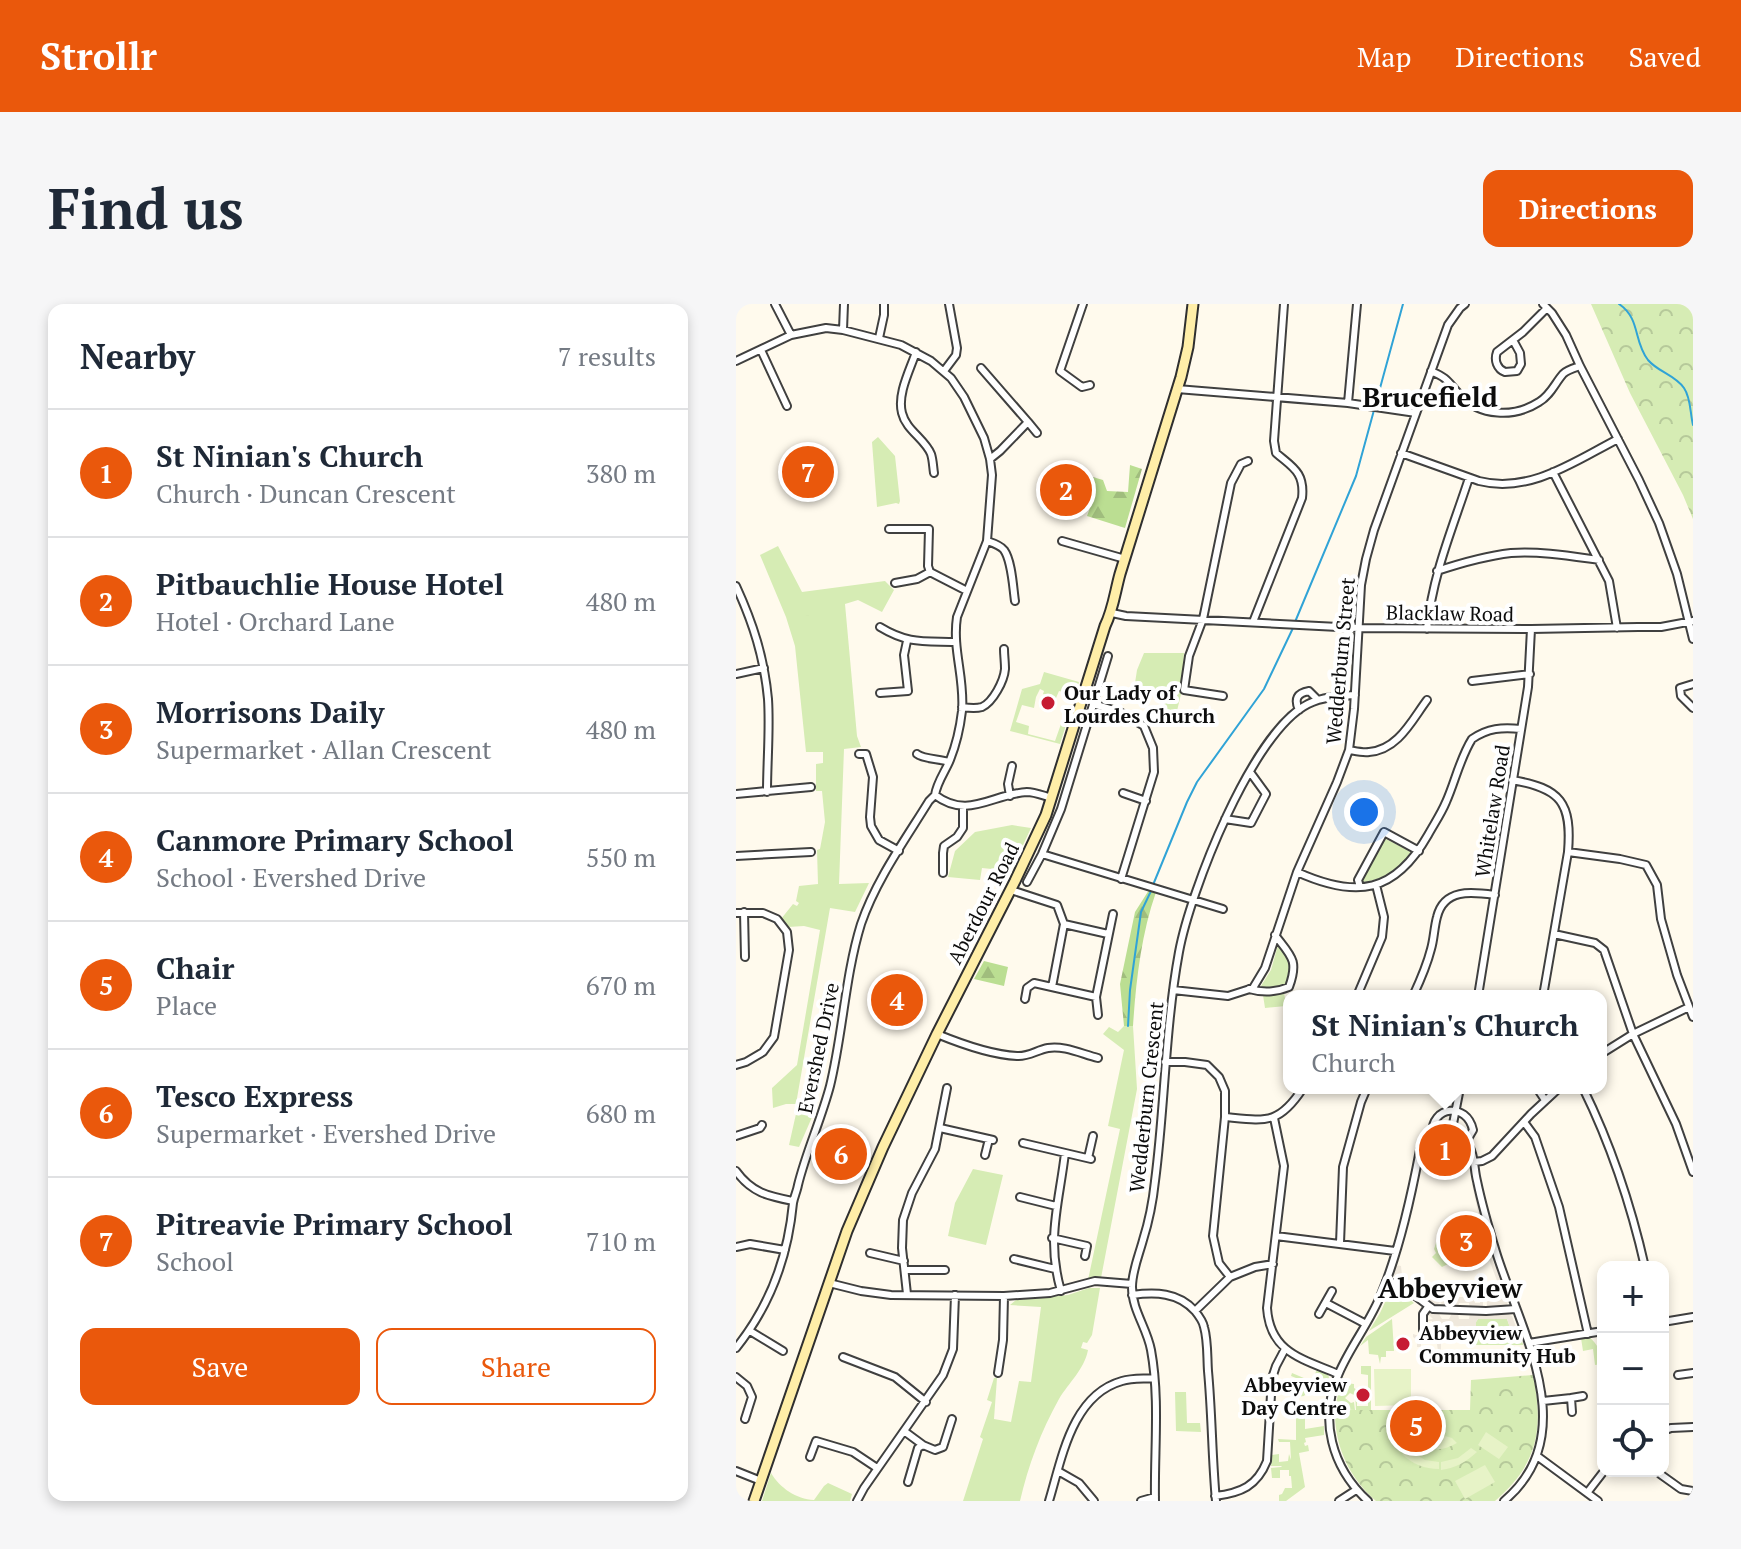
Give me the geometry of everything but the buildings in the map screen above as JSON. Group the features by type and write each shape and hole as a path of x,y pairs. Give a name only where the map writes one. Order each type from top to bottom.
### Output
{"main road":[{"name":"Aberdour Road","path":"754,1501 847,1231 883,1147 1011,890 1052,798 1105,626 1112,613 1112,602 1177,389 1187,351 1193,304"}],"street":[{"path":"775,304 791,335"},
{"path":"843,330 844,304"},
{"path":"879,338 884,304"},
{"path":"944,371 956,355 957,348 949,304"},
{"path":"1083,304 1060,371 1085,389"},
{"path":"1253,622 1302,498 1302,480 1296,470 1276,453 1274,441 1284,304"},
{"path":"1348,403 1357,304"},
{"name":"Wedderburn Street","path":"1249,989 1253,988 1265,968 1297,872 1349,750 1361,585 1366,559 1448,325 1465,304"},
{"path":"1513,340 1520,353 1521,364 1517,371 1505,372 1498,366 1495,357 1499,349 1513,340 1545,306 1566,335 1639,480 1668,546 1691,622 1693,639"},
{"path":"736,361 791,335 826,328 879,338 916,352 944,371 958,387 984,438 992,475 987,541 957,617 955,642 907,641 880,627"},
{"path":"761,350 787,406"},
{"path":"916,352 903,391 901,409 907,423 931,454 934,473"},
{"path":"1431,371 1446,377 1470,404 1486,411 1508,413 1519,412 1543,400 1565,371 1580,366"},
{"path":"981,368 989,381 1037,433"},
{"path":"1177,389 1348,403 1416,413"},
{"path":"990,459 1028,422"},
{"path":"1401,453 1469,478 1501,485 1536,480 1618,439"},
{"path":"1223,696 1184,690 1189,656 1203,619 1231,483 1241,464 1248,461"},
{"path":"1553,472 1609,581 1617,628"},
{"path":"1427,629 1437,571 1469,478"},
{"path":"889,529 932,529 930,572 967,591"},
{"path":"987,541 1005,552 1015,599 1005,597"},
{"path":"1062,541 1125,559"},
{"path":"1437,571 1511,553 1599,560"},
{"path":"895,583 917,579 930,572"},
{"path":"736,586 752,620 764,668 769,729 767,792"},
{"name":"Blacklaw Road","path":"1112,613 1358,628 1617,628 1661,627 1691,622"},
{"name":"Whitelaw Road","path":"1479,990 1530,674 1531,629"},
{"path":"907,641 904,655 908,691"},
{"name":"Evershed Drive","path":"736,1348 750,1331 779,1274 794,1209 793,1201 827,1098 861,925 871,897 935,795 959,730 963,690 955,642"},
{"path":"962,707 977,708 989,703 1004,675 1004,649"},
{"name":"Aberdour Road","path":"1027,882 1061,809 1108,656"},
{"path":"736,674 764,668"},
{"path":"1092,670 1103,673"},
{"path":"1472,681 1530,674"},
{"path":"1693,684 1680,688 1681,696 1693,708"},
{"path":"998,688 1006,692"},
{"path":"880,693 918,690"},
{"name":"Wedderburn Crescent","path":"1299,710 1295,702 1303,692 1309,691 1318,700"},
{"name":"Wedderburn Crescent","path":"1155,1499 1154,1378 1149,1341 1134,1306 1132,1284 1155,1185 1165,1062 1180,949 1202,873 1225,819 1271,739 1289,718 1318,700 1355,695"},
{"path":"1349,750 1369,752 1387,747 1403,734 1427,700"},
{"path":"1093,704 1120,712 1144,726 1153,748 1154,772 1121,879"},
{"path":"1297,872 1315,880 1350,888 1376,885 1397,875 1419,851 1444,807 1472,739 1502,727 1521,729"},
{"path":"871,746 862,754 873,777 871,826 879,840 899,851"},
{"path":"921,769 920,755 949,762"},
{"path":"1010,796 1008,784 1012,766"},
{"path":"1225,819 1251,823 1266,794 1250,772"},
{"path":"1512,780 1550,790 1569,819 1568,852 1544,990"},
{"path":"736,794 811,787"},
{"path":"935,795 945,803 963,807 1026,792 1052,798"},
{"path":"1123,793 1146,801"},
{"path":"943,873 944,846 957,837 963,828 963,807"},
{"path":"1360,887 1358,880 1384,832 1419,851"},
{"path":"866,841 875,836"},
{"path":"736,856 811,852"},
{"path":"1568,852 1646,865 1657,885 1661,919 1693,1017"},
{"path":"1042,854 1223,909"},
{"path":"1360,990 1382,937 1384,917 1376,885"},
{"path":"1011,890 1057,905 1064,924 1052,987"},
{"path":"1415,990 1431,949 1438,913 1445,903 1464,892 1495,895"},
{"path":"736,1065 763,1052 774,1037 789,950 787,932 777,919 763,913 740,912 747,952"},
{"path":"1098,1015 1096,997 1113,914"},
{"path":"1064,924 1108,934"},
{"path":"1554,934 1595,943 1604,950 1633,1034 1676,1124 1693,1172"},
{"path":"1173,990 1228,996 1249,989 1261,992 1289,987 1295,968 1293,960 1275,935"},
{"path":"1025,999 1027,988 1034,983 1096,997"},
{"path":"1607,1050 1689,1007"},
{"path":"937,1034 961,1044 1013,1056 1051,1048 1098,1058"},
{"path":"1165,1062 1207,1065 1219,1077 1225,1091 1213,1236 1219,1263 1230,1277"},
{"path":"907,1294 902,1235 906,1207 938,1138 947,1088"},
{"path":"1225,1117 1274,1118 1291,1105 1299,1094"},
{"path":"1340,1243 1343,1167 1364,1094"},
{"path":"1451,1134 1459,1094"},
{"path":"1541,1094 1545,1100"},
{"path":"1474,1162 1492,1156 1552,1094"},
{"path":"1586,1094 1603,1128 1643,1261"},
{"path":"1432,1135 1438,1116 1455,1111 1470,1120 1473,1130 1466,1142"},
{"path":"1274,1118 1284,1166 1267,1308 1270,1327 1285,1349 1338,1374"},
{"path":"1524,1122 1535,1137 1559,1207 1588,1334"},
{"path":"736,1136 762,1125"},
{"path":"940,1128 991,1140 985,1155"},
{"path":"1368,1501 1342,1470 1331,1441 1331,1400 1338,1374 1386,1281 1422,1144 1432,1135 1451,1134 1457,1135 1471,1149 1493,1244 1537,1367 1543,1401 1543,1425 1537,1456 1523,1482 1504,1501"},
{"path":"1023,1143 1089,1159 1093,1136"},
{"path":"1061,1291 1052,1238 1065,1153"},
{"path":"736,1171 750,1187 793,1201"},
{"path":"1020,1197 1056,1206"},
{"path":"1276,1236 1395,1251"},
{"path":"1052,1238 1087,1246 1085,1256"},
{"path":"736,1247 750,1244 785,1250"},
{"path":"870,1253 904,1261"},
{"path":"1014,1259 1055,1269"},
{"path":"1195,1311 1230,1277 1273,1264"},
{"path":"905,1270 945,1270"},
{"path":"829,1283 877,1294 1004,1296 1061,1291 1095,1281 1132,1284"},
{"path":"1386,1281 1402,1286 1428,1307 1439,1310 1516,1309"},
{"path":"1319,1314 1332,1291"},
{"path":"1132,1295 1167,1294 1195,1311 1202,1322 1206,1335 1215,1498 1249,1486 1262,1472 1267,1461 1272,1378 1285,1349"},
{"path":"857,1501 877,1468 926,1402 949,1363 955,1295"},
{"path":"998,1373 1003,1340 1004,1296"},
{"path":"1326,1303 1366,1324"},
{"path":"1423,1330 1423,1314 1428,1307"},
{"path":"1669,1321 1693,1317"},
{"path":"750,1331 783,1351"},
{"path":"1529,1343 1597,1332"},
{"path":"843,1357 895,1377 926,1402"},
{"path":"1678,1375 1693,1373"},
{"path":"736,1377 751,1391 745,1419"},
{"path":"1049,1501 1068,1435 1085,1408 1105,1388 1124,1380 1154,1378"},
{"path":"1543,1401 1583,1396"},
{"path":"1571,1398 1572,1412"},
{"path":"904,1431 935,1450 943,1447 952,1419"},
{"path":"1669,1429 1693,1427"},
{"path":"810,1457 816,1441 853,1452 877,1468"},
{"path":"908,1482 918,1448 923,1445"},
{"path":"1537,1456 1598,1501"},
{"path":"736,1471 761,1481"},
{"path":"1058,1471 1079,1483 1094,1501"},
{"path":"1587,1493 1599,1477"},
{"path":"1664,1477 1681,1489 1693,1491"},
{"path":"1339,1501 1356,1490"},
{"path":"1141,1501 1155,1499"}],"green space":[{"path":"1591,304 1693,304 1693,519 1630,393"},
{"path":"878,437 895,456 899,504 877,507 872,442"},
{"path":"1130,465 1142,469 1125,528 1087,516 1096,492 1087,485 1086,475 1103,480 1107,491 1128,492"},
{"path":"778,546 802,592 885,581 894,590 882,612 858,600 845,604 857,736 861,747 844,749 839,884 869,883 855,912 830,908 796,1104 773,1108 772,1088 797,1065 820,930 804,926 788,927 781,919 793,904 797,906 799,903 796,901 799,886 818,884 817,850 820,849 825,822 822,791 816,791 816,764 823,763 823,752 806,752 795,646 760,555"},
{"path":"806,596 816,596 816,606 828,607 828,616 805,615"},
{"path":"1144,653 1184,653 1177,711 1170,712 1156,696 1135,683"},
{"path":"1044,672 1079,682 1075,695 1059,691 1056,698 1043,694 1044,691 1040,689 1034,708 1022,705 1016,722 1029,726 1028,734 1055,741 1061,724 1066,725 1060,744 1010,731 1022,689 1040,684"},
{"path":"1012,825 1031,828 1011,871 982,868 980,880 948,877 955,851 975,832"},
{"path":"1384,838 1411,852 1390,873 1362,882 1361,879"},
{"path":"1149,890 1156,892 1140,958 1133,1026 1124,1026 1120,984 1135,912"},
{"path":"1278,945 1281,945 1292,965 1286,985 1259,989 1271,970"},
{"path":"984,961 1008,967 1004,986 974,979"},
{"path":"1283,992 1283,1006 1265,1008 1263,995"},
{"path":"1124,1026 1133,1026 1137,1089 1101,1278 1088,1280 1120,1129 1108,1126 1124,1050 1103,1034 1109,1027 1118,1032"},
{"path":"798,1105 816,1108 799,1147 789,1145"},
{"path":"973,1169 1003,1175 986,1245 948,1236 955,1203"},
{"path":"1441,1228 1447,1229 1453,1251 1449,1253 1448,1264 1442,1267 1432,1257 1436,1253 1434,1249"},
{"path":"1100,1288 1092,1335 1081,1348 1088,1350 1086,1357 1046,1424 1020,1501 963,1501 983,1439 980,1437 992,1402 987,1400 994,1378 997,1378 994,1419 1011,1422 1019,1381 1031,1382 1041,1307 1010,1305 1016,1300 1068,1295"},
{"path":"1393,1290 1414,1303 1369,1331 1387,1298"},
{"path":"1392,1319 1394,1351 1386,1351 1386,1357 1381,1357 1380,1364 1378,1355 1369,1354 1368,1340 1360,1346 1366,1337"},
{"path":"1478,1319 1507,1319 1512,1333 1524,1345 1475,1345"},
{"path":"1589,1337 1595,1342 1597,1365 1593,1349 1583,1351 1581,1338"},
{"path":"1361,1366 1371,1366 1371,1410 1356,1410 1355,1392 1345,1398 1354,1402 1355,1410 1335,1409 1344,1377 1344,1383 1354,1384 1357,1390 1357,1406 1368,1406 1368,1375 1361,1374"},
{"path":"1317,1369 1329,1377 1326,1394 1308,1391 1304,1396 1294,1397 1296,1378 1291,1376 1292,1373 1318,1384 1320,1377 1315,1374"},
{"path":"1374,1369 1411,1369 1411,1405 1375,1406"},
{"path":"1533,1375 1538,1412 1534,1444 1521,1473 1495,1501 1376,1501 1358,1482 1340,1448 1335,1410 1470,1410 1471,1380"},
{"path":"1175,1392 1186,1392 1187,1423 1200,1423 1201,1432 1176,1431"},
{"path":"1296,1415 1307,1415 1305,1429 1324,1426 1324,1435 1305,1438 1304,1443 1309,1451 1299,1453 1305,1487 1286,1501 1279,1501 1279,1495 1285,1488 1292,1488 1291,1476 1289,1470 1280,1470 1280,1478 1272,1478 1271,1468 1282,1466 1271,1466 1272,1455 1279,1454 1279,1462 1288,1461 1289,1454 1291,1460 1290,1442 1279,1442 1278,1439 1296,1440"},
{"path":"1486,1432 1508,1447 1499,1459 1478,1445"},
{"path":"1438,1434 1457,1443 1440,1449 1422,1444"},
{"path":"1471,1448 1477,1452 1469,1459 1441,1470 1441,1462 1458,1458"},
{"path":"1408,1449 1425,1460 1439,1462 1439,1469 1410,1461 1402,1454"},
{"path":"1485,1465 1495,1482 1465,1499 1455,1481"},
{"path":"771,1473 795,1495 814,1500 828,1483 852,1494 850,1501 762,1501"}],"shaded area":[{"path":"1472,1184 1475,1184 1481,1221 1490,1252 1493,1252 1492,1259 1509,1299 1506,1307 1487,1306 1486,1291 1500,1289 1475,1221 1479,1217"},
{"path":"1396,1265 1401,1266 1402,1275 1429,1297 1471,1297 1475,1303 1483,1301 1483,1306 1470,1308 1469,1303 1459,1303 1458,1308 1445,1302 1445,1307 1441,1302 1435,1307 1428,1305 1428,1301 1411,1287 1394,1277"},
{"path":"1427,1313 1439,1314 1442,1319 1449,1319 1452,1313 1458,1314 1459,1319 1469,1319 1470,1313 1508,1314 1512,1316 1530,1355 1528,1358 1521,1339 1512,1334 1507,1319 1478,1319 1476,1327 1441,1325 1441,1351 1438,1351 1437,1344 1417,1347 1413,1334 1422,1337 1423,1342 1431,1342 1433,1336 1438,1336 1438,1327 1433,1327 1432,1321 1427,1321 1426,1325 1426,1320 1433,1319"}],"waterway":[{"path":"1295,622 1356,476 1403,304"},
{"path":"1619,304 1631,316 1648,360 1684,388 1693,425"},
{"path":"1153,885 1197,782 1264,689 1293,628"},
{"path":"1128,1026 1141,912 1151,891"}],"place":[{"name":"Pitreavie Primary School","path":"808,472"},
{"name":"Pitbauchlie House Hotel","path":"1066,490"},
{"name":"Our Lady of Lourdes Church","path":"1048,703"},
{"name":"Canmore Primary School","path":"897,1000"},
{"name":"St Ninian's Church","path":"1445,1150"},
{"name":"Tesco Express","path":"841,1154"},
{"name":"Morrisons Daily","path":"1466,1241"},
{"name":"Abbeyview Community Hub","path":"1403,1344"},
{"name":"Abbeyview Day Centre","path":"1363,1395"},
{"name":"Chair","path":"1416,1426"}],"district":[{"name":"Brucefield","path":"1430,396"},
{"name":"Abbeyview","path":"1450,1287"}]}
